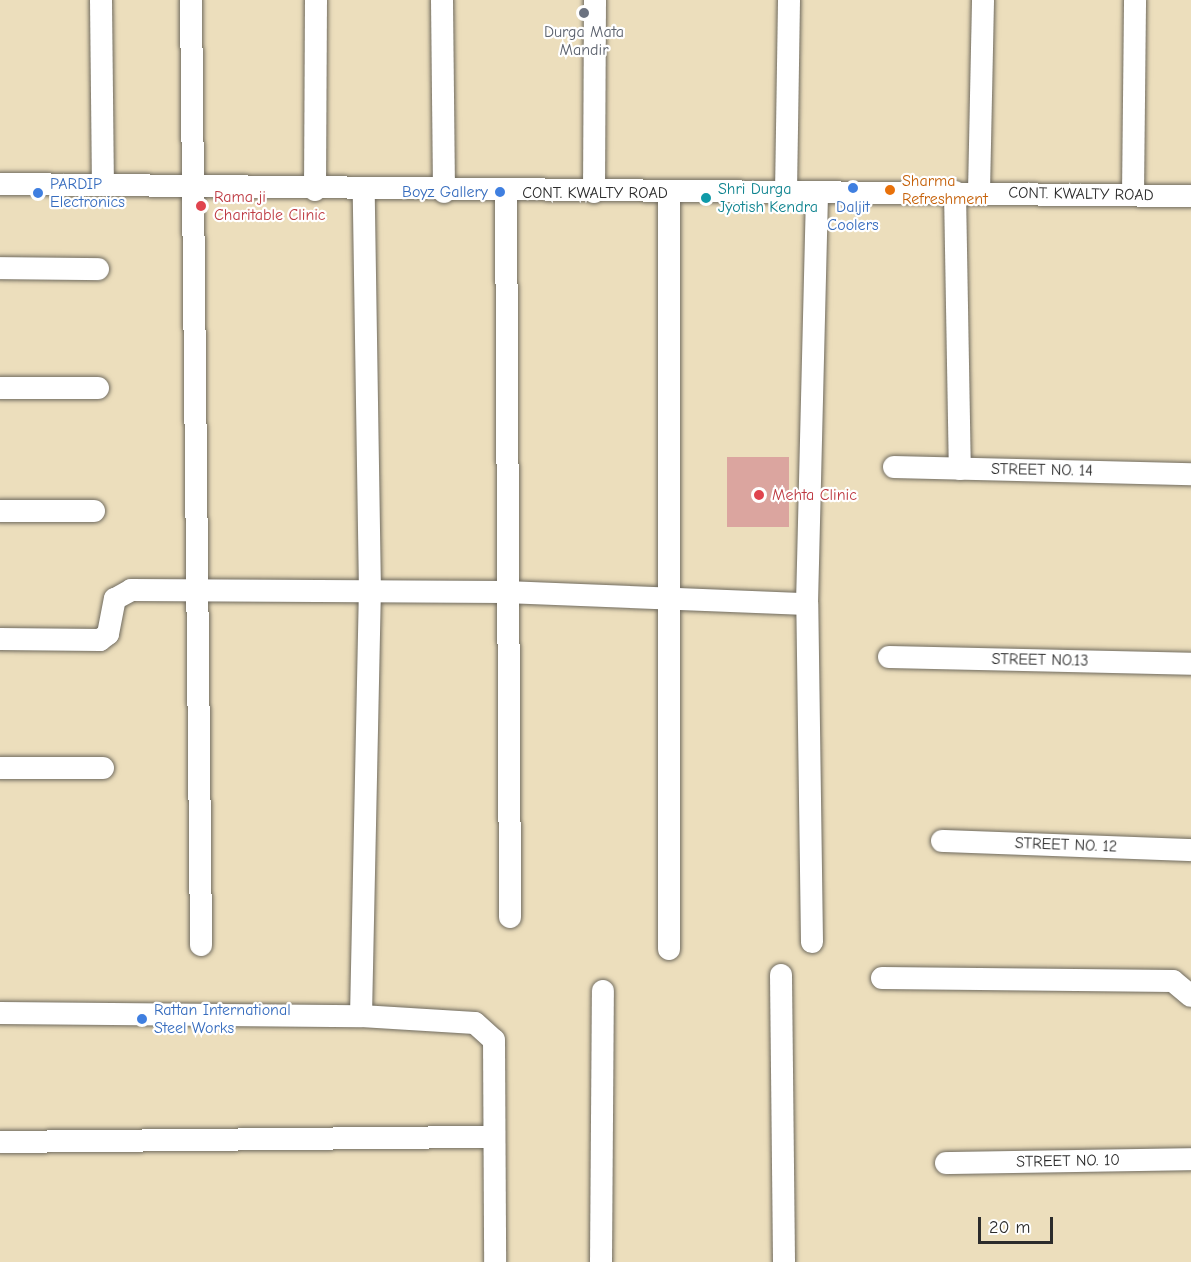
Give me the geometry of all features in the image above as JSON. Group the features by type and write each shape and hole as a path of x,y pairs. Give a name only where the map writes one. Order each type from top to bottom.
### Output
{"street":[{"path":"101,0 103,184"},
{"path":"191,0 191,184 201,945"},
{"path":"315,190 316,0"},
{"path":"442,0 444,192"},
{"path":"594,192 595,0"},
{"path":"786,192 789,0"},
{"path":"979,192 983,0"},
{"path":"1132,195 1135,0"},
{"name":"CONT. KWALTY ROAD","path":"0,184 191,184 315,190 506,193 979,192 1191,196"},
{"path":"361,1016 370,593 364,191"},
{"path":"955,192 960,469"},
{"path":"506,193 505,592 510,917"},
{"path":"669,193 669,949"},
{"path":"812,942 807,604 817,193"},
{"path":"0,268 98,269"},
{"path":"0,388 98,388"},
{"name":"STREET NO. 14","path":"894,467 1191,474"},
{"path":"0,511 94,511"},
{"path":"0,639 93,642 108,634 113,604 121,593 505,592 807,604"},
{"name":"STREET NO.13","path":"889,657 1191,664"},
{"path":"0,768 103,768"},
{"name":"STREET NO. 12","path":"942,841 1191,850"},
{"path":"781,975 784,1262"},
{"path":"882,978 1173,981 1191,996"},
{"path":"601,1262 603,991"},
{"path":"0,1014 361,1016 475,1023 489,1030 494,1040 492,1137 495,1262"},
{"path":"0,1142 492,1137"},
{"name":"STREET NO. 10","path":"946,1163 1191,1159"}],"building":[{"path":"727,457 789,457 789,527 727,527"}],"place":[{"name":"Durga Mata Mandir","path":"584,13"},
{"name":"Daljit Coolers","path":"853,188"},
{"name":"Sharma Refreshment","path":"890,190"},
{"name":"Boyz Gallery","path":"500,192"},
{"name":"PARDIP Electronics","path":"38,193"},
{"name":"Shri Durga Jyotish Kendra","path":"706,198"},
{"name":"Rama ji Charitable Clinic","path":"201,206"},
{"name":"Mehta Clinic","path":"759,495"},
{"name":"Rattan International Steel Works","path":"142,1019"}]}
